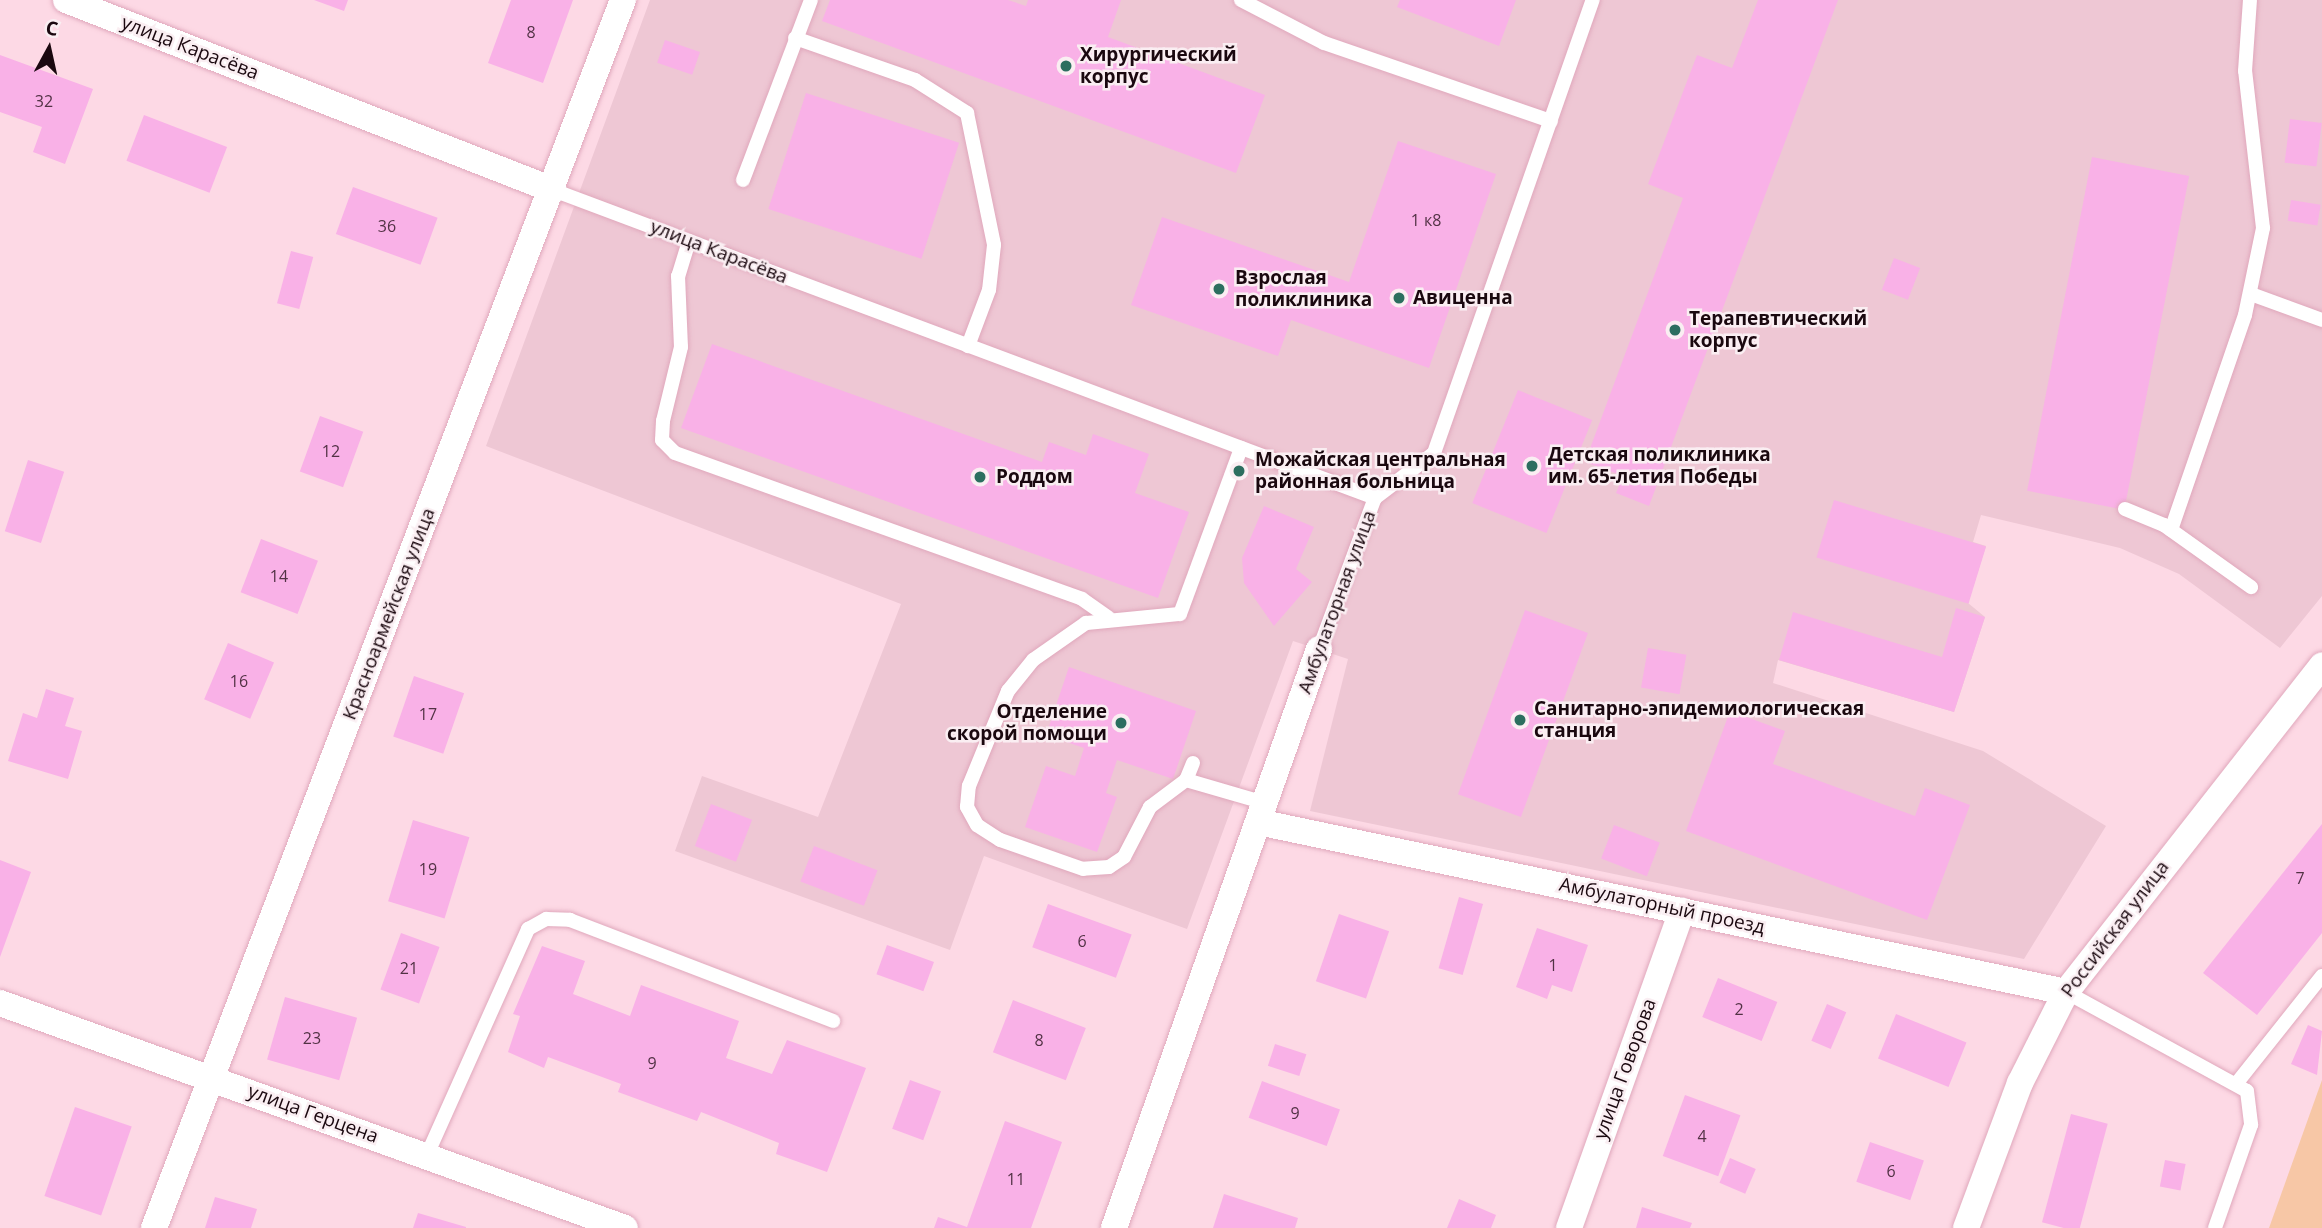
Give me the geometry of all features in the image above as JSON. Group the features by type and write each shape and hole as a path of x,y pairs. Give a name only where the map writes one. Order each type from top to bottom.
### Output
{"street":[{"name":"улица Карасёва","path":"66,0 553,190"},
{"name":"Красноармейская улица","path":"154,1228 553,190 623,0"},
{"name":"Амбулаторная улица","path":"1114,1228 1320,649"},
{"name":"Российская улица","path":"1968,1228 2020,1083 2066,992 2322,664"},
{"name":"Амбулаторный проезд","path":"1261,812 1682,910 2066,992"},
{"name":"улица Говорова","path":"1569,1228 1682,910"},
{"name":"улица Герцена","path":"0,1003 625,1228"}],"lane":[{"path":"743,180 811,0"},
{"path":"1241,0 1324,43 1551,121"},
{"name":"Амбулаторная улица","path":"1320,649 1375,498 1434,453 1593,0"},
{"path":"2171,530 2251,294 2264,199 2247,99 2250,0"},
{"path":"796,38 915,80 967,113 994,245 989,290 968,346"},
{"name":"улица Карасёва","path":"553,190 1375,498"},
{"path":"689,241 678,276 681,347 663,421 662,440 675,453 1082,599 1108,617"},
{"path":"2251,294 2322,320"},
{"path":"1193,763 1186,780 1150,807 1124,857 1109,867 1083,869 1000,840 977,825 967,807 969,786 1008,691 1063,633 1108,617 1180,614 1241,448"},
{"path":"2125,509 2171,530 2251,587"},
{"path":"1186,780 1261,812"},
{"path":"426,1155 528,929 545,919 570,920 834,1021"},
{"path":"2235,1084 2322,976"},
{"path":"2066,992 2247,1091 2251,1125 2215,1228"}],"shaded area":[{"name":"Можайская центральная районная больница","path":"650,0 2322,0 2322,596 2280,648 2179,574 2120,548 1981,515 1973,542 1986,546 1968,603 1985,617 1954,712 1778,660 1773,683 1983,751 2106,826 2024,959 1310,811 1348,659 1293,641 1187,929 984,856 950,950 675,851 702,776 818,817 901,604 486,446"},
{"path":"2322,1080 2322,1228 2269,1228"}],"building":[{"path":"314,0 348,0 344,11"},
{"path":"511,0 573,0 543,83 488,63"},
{"name":"Хирургический корпус","path":"830,0 1008,0 1026,6 1028,0 1121,0 1108,37 1265,95 1236,173 822,21"},
{"path":"1400,0 1516,0 1499,46 1397,7"},
{"name":"Терапевтический корпус","path":"1758,0 1838,0 1649,506 1616,493 1623,476 1585,462 1683,198 1648,184 1697,55 1732,68"},
{"path":"665,40 700,52 692,75 657,63"},
{"path":"0,55 93,89 65,164 33,152 42,127 0,112"},
{"path":"806,93 959,143 921,259 768,209"},
{"path":"144,115 227,147 210,193 126,161"},
{"path":"2290,119 2322,123 2316,167 2285,163"},
{"path":"1398,141 1496,174 1429,368 1291,320 1278,356 1131,305 1162,217 1349,282"},
{"path":"2092,157 2189,176 2124,510 2027,491"},
{"path":"353,187 438,218 420,265 336,234"},
{"path":"2291,200 2321,205 2317,225 2288,221"},
{"path":"291,251 313,257 299,309 277,303"},
{"path":"1894,258 1920,268 1908,300 1882,290"},
{"name":"Роддом","path":"712,344 1042,462 1049,442 1086,455 1093,434 1149,454 1135,493 1189,512 1158,598 681,428"},
{"path":"1518,390 1592,420 1546,533 1472,503"},
{"path":"320,416 363,432 343,487 300,471"},
{"path":"28,460 64,472 41,543 5,531"},
{"path":"1834,500 1986,546 1969,604 1816,557"},
{"path":"1264,506 1314,527 1296,569 1312,582 1274,626 1244,583 1242,558"},
{"path":"261,539 318,561 298,614 241,592"},
{"path":"1956,608 1985,617 1954,712 1779,660 1793,612 1942,657"},
{"path":"1525,610 1588,633 1521,817 1458,794"},
{"path":"228,643 274,663 250,719 204,699"},
{"path":"1648,648 1686,655 1679,694 1641,687"},
{"name":"Отделение скорой помощи","path":"1069,667 1196,711 1173,779 1117,760 1106,793 1117,797 1097,852 1025,827 1046,766 1075,776 1084,748 1046,735"},
{"path":"414,676 464,693 443,754 393,737"},
{"path":"46,689 74,698 65,726 82,731 68,779 8,761 23,713 37,718"},
{"path":"1730,711 1785,731 1773,764 1915,816 1925,788 1970,805 1927,920 1686,831"},
{"path":"711,804 752,820 736,862 695,846"},
{"path":"413,820 469,837 445,919 388,901"},
{"path":"2322,824 2322,933 2257,1015 2203,973"},
{"path":"1614,825 1660,843 1647,876 1601,859"},
{"path":"814,846 877,870 864,906 800,881"},
{"path":"0,860 31,872 0,957"},
{"path":"1459,897 1483,904 1463,975 1439,968"},
{"path":"1048,904 1132,934 1116,978 1032,947"},
{"path":"1339,914 1389,931 1366,998 1316,981"},
{"path":"1537,928 1588,945 1572,992 1552,985 1547,999 1516,987"},
{"path":"401,933 440,947 419,1003 380,989"},
{"path":"887,945 934,962 923,991 876,974"},
{"path":"542,946 585,961 573,994 630,1016 641,985 739,1021 726,1058 772,1074 787,1040 866,1068 827,1172 776,1154 779,1143 701,1112 697,1121 618,1092 621,1084 548,1057 544,1068 508,1052 520,1016 513,1014"},
{"path":"1718,978 1777,1002 1762,1041 1702,1017"},
{"path":"285,997 357,1018 339,1080 267,1059"},
{"path":"1013,1000 1086,1028 1066,1080 993,1052"},
{"path":"1827,1004 1846,1012 1831,1049 1811,1041"},
{"path":"1896,1014 1966,1042 1948,1087 1878,1059"},
{"path":"2308,1025 2322,1031 2317,1075 2291,1064"},
{"path":"1275,1044 1306,1054 1299,1076 1268,1066"},
{"path":"910,1080 941,1091 923,1140 892,1129"},
{"path":"1262,1081 1340,1109 1327,1146 1249,1118"},
{"path":"1685,1095 1740,1115 1718,1176 1663,1156"},
{"path":"75,1107 132,1127 101,1215 44,1196"},
{"path":"2071,1114 2108,1124 2080,1228 2064,1228 2042,1222"},
{"path":"1005,1121 1062,1142 1031,1228 934,1228 938,1217 967,1227"},
{"path":"1870,1142 1924,1161 1910,1200 1856,1182"},
{"path":"1730,1158 1756,1169 1745,1194 1719,1183"},
{"path":"2165,1160 2186,1164 2180,1191 2160,1187"},
{"path":"1224,1194 1298,1218 1295,1228 1213,1228"},
{"path":"215,1197 257,1209 251,1228 205,1228"},
{"path":"1459,1199 1496,1215 1491,1228 1447,1228"},
{"path":"1642,1207 1692,1223 1690,1228 1636,1228"},
{"path":"418,1213 466,1227 466,1228 413,1228"}],"place":[{"name":"Хирургический корпус","path":"1066,66"},
{"name":"Взрослая поликлиника","path":"1219,289"},
{"name":"Авиценна","path":"1399,298"},
{"name":"Терапевтический корпус","path":"1675,330"},
{"name":"Детская поликлиника им. 65-летия Победы","path":"1532,466"},
{"name":"Можайская центральная районная больница","path":"1239,471"},
{"name":"Роддом","path":"980,477"},
{"name":"Санитарно-эпидемиологическая станция","path":"1520,720"},
{"name":"Отделение скорой помощи","path":"1121,723"}]}
